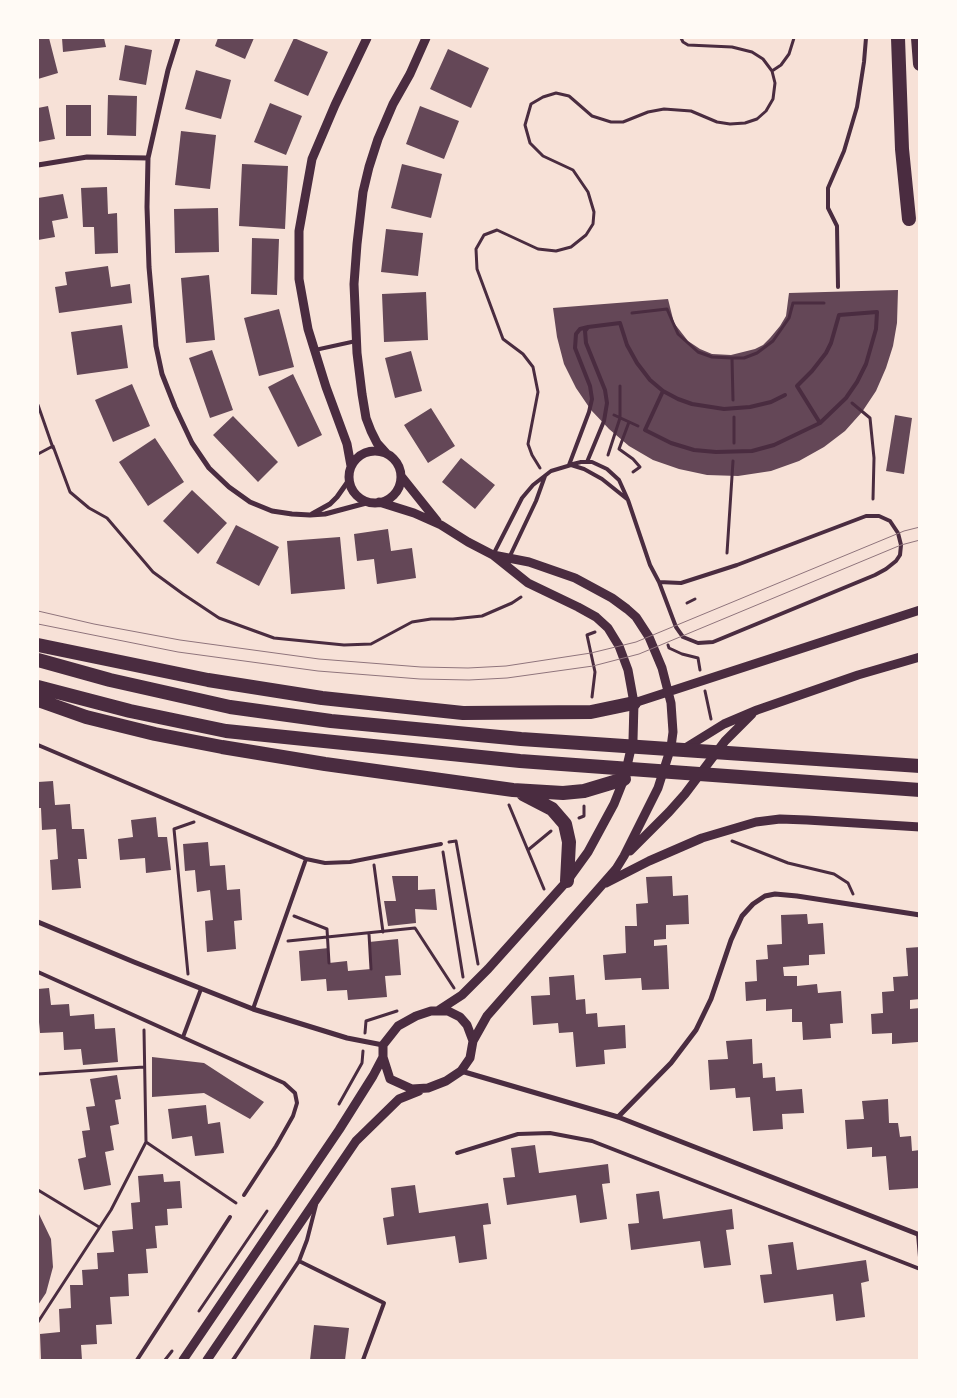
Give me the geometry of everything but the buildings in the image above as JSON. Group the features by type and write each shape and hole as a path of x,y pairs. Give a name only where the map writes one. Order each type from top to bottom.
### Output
{"highway":[{"path":"898,38 902,149 909,219"},
{"path":"918,38 920,64"},
{"path":"38,645 208,680 322,698 454,712 591,712 634,703"},
{"path":"38,660 110,680 230,707 331,721 482,735 920,766"},
{"path":"38,687 130,711 226,731 480,757 920,790"},
{"path":"38,700 86,716 155,734 511,796 552,809 565,824 569,842 567,881"},
{"path":"511,796 584,791 624,779"},
{"path":"856,785 920,800"}],"street":[{"path":"178,38 148,158 148,244 156,346 162,374 174,407 192,443 210,468 230,487 250,502 272,511 292,514 325,514 385,501 395,493 401,476"},
{"path":"310,515 330,504 337,497 349,480 351,466 347,444 326,388 308,329 299,279 300,222 312,159 367,38"},
{"path":"426,38 410,74 393,104 378,139 369,167 362,200 355,274 356,341 366,418 377,443 397,463 401,476 441,525"},
{"path":"38,165 87,157 148,158"},
{"path":"351,466 364,453 377,451 386,453"},
{"path":"349,480 354,492 362,499 414,513 441,525 493,555 528,583 596,617 608,628 615,638 628,670 634,703 633,740 624,779 605,822 588,852 567,881 477,980 451,1003 439,1010"},
{"path":"493,555 510,557 575,578 628,609 636,617 649,637 662,668 673,716 673,732 668,758 652,802 624,856"},
{"path":"634,703 920,610"},
{"path":"624,779 668,758 724,724 757,710 858,675 920,657"},
{"path":"207,1360 356,1141 399,1098 446,1081 461,1071 470,1058 473,1041 479,1028 498,1003 600,887 624,856 685,794 725,741 757,710"},
{"path":"600,887 649,861 716,833 756,822 780,819 920,827"},
{"path":"618,1118 671,1063 696,1030 711,999 731,940 742,916 753,904 765,896 775,894 920,916"},
{"path":"38,922 253,1009 364,1042 383,1045"},
{"path":"428,1088 412,1089 390,1078 383,1056 383,1045 398,1026 416,1016 431,1011 448,1011 460,1017 467,1025 473,1041"},
{"path":"183,1360 339,1130 373,1076 383,1056"},
{"path":"461,1071 618,1118 919,1234"}],"lane":[{"path":"838,288 837,226 828,208 828,188 844,151 857,107 866,38"},
{"path":"663,391 645,430 671,443 694,450 716,452 752,451 774,444 820,423 846,398 858,382 866,364 876,329 877,312 839,315 826,353 797,386 820,423"},
{"path":"569,465 592,399 590,386 575,348 576,334 580,329 620,323 627,345 636,363 650,380 663,391 692,404 724,409 750,407 771,402 784,395"},
{"path":"587,462 606,411 605,390 585,337 588,327"},
{"path":"315,350 356,341"},
{"path":"493,555 522,498 533,484 552,470 587,462 598,464 612,473 622,484 650,565 680,634 694,642 708,643 886,569 898,558 901,545 898,533 890,521 879,516 866,516 682,583 659,582"},
{"path":"569,465 584,469 602,478 628,500"},
{"path":"506,566 536,501 545,476"},
{"path":"38,745 306,859 325,862 350,862 442,844"},
{"path":"253,1009 306,859"},
{"path":"38,972 284,1083 296,1093 297,1103 293,1116 244,1195"},
{"path":"182,1037 201,989"},
{"path":"457,1153 518,1134 550,1133 592,1141 920,1269"},
{"path":"233,1360 299,1261 307,1240 318,1198"},
{"path":"137,1360 230,1217"},
{"path":"919,1234 920,1257"},
{"path":"299,1261 384,1304 363,1360"}],"path":[{"path":"538,464 528,444 538,392 533,366 523,354 503,339 477,270 476,249 484,235 497,230 538,249 556,251 571,247 586,234 593,224 594,212 588,192 573,170 543,156 530,143 525,125 530,104 544,97 556,93 569,96 592,116 611,122 623,122 648,112 664,109 690,111 717,122 730,124 745,123 757,119 766,111 773,98 775,83 772,70 763,59 752,52 732,47 688,46 681,38"},
{"path":"772,70 781,65 789,54 794,38"},
{"path":"632,313 667,309 678,334 693,348 712,357 744,358 757,353 773,341 789,318 793,303 824,303"},
{"path":"608,455 620,418 620,386"},
{"path":"846,398 870,418 874,458 873,499"},
{"path":"38,405 70,492 89,508 107,518 153,572 219,618 250,631 274,638 307,642 344,645 371,644 412,622 430,619 453,620 482,616 512,603 520,596"},
{"path":"606,411 645,430"},
{"path":"629,422 619,449 633,459 640,467 633,472"},
{"path":"727,553 734,441"},
{"path":"38,454 53,446 53,448"},
{"path":"687,603 695,599"},
{"path":"664,638 670,648 682,654 698,658"},
{"path":"511,796 528,850 546,893"},
{"path":"188,984 174,829 208,818"},
{"path":"528,850 556,827"},
{"path":"716,833 736,843 788,863 834,874 848,883 852,890 853,905"},
{"path":"464,982 442,844 456,841 478,967"},
{"path":"374,858 383,932"},
{"path":"287,913 327,929 329,963"},
{"path":"277,942 415,928 456,990"},
{"path":"369,934 371,969"},
{"path":"38,1322 111,1210 146,1142 144,1019"},
{"path":"338,1105 362,1063 364,1042"},
{"path":"38,1074 144,1066"},
{"path":"146,1142 238,1204"},
{"path":"38,1190 100,1227"},
{"path":"230,1217 244,1195"},
{"path":"197,1313 267,1210"},
{"path":"165,1360 176,1345"}],"tram line":[{"path":"38,611 94,624 180,640 319,659 421,667 468,668 506,666 591,653 636,642 904,531 920,527"},
{"path":"38,624 178,652 318,671 420,679 469,680 507,678 593,666 639,654 901,545 920,540"}]}
